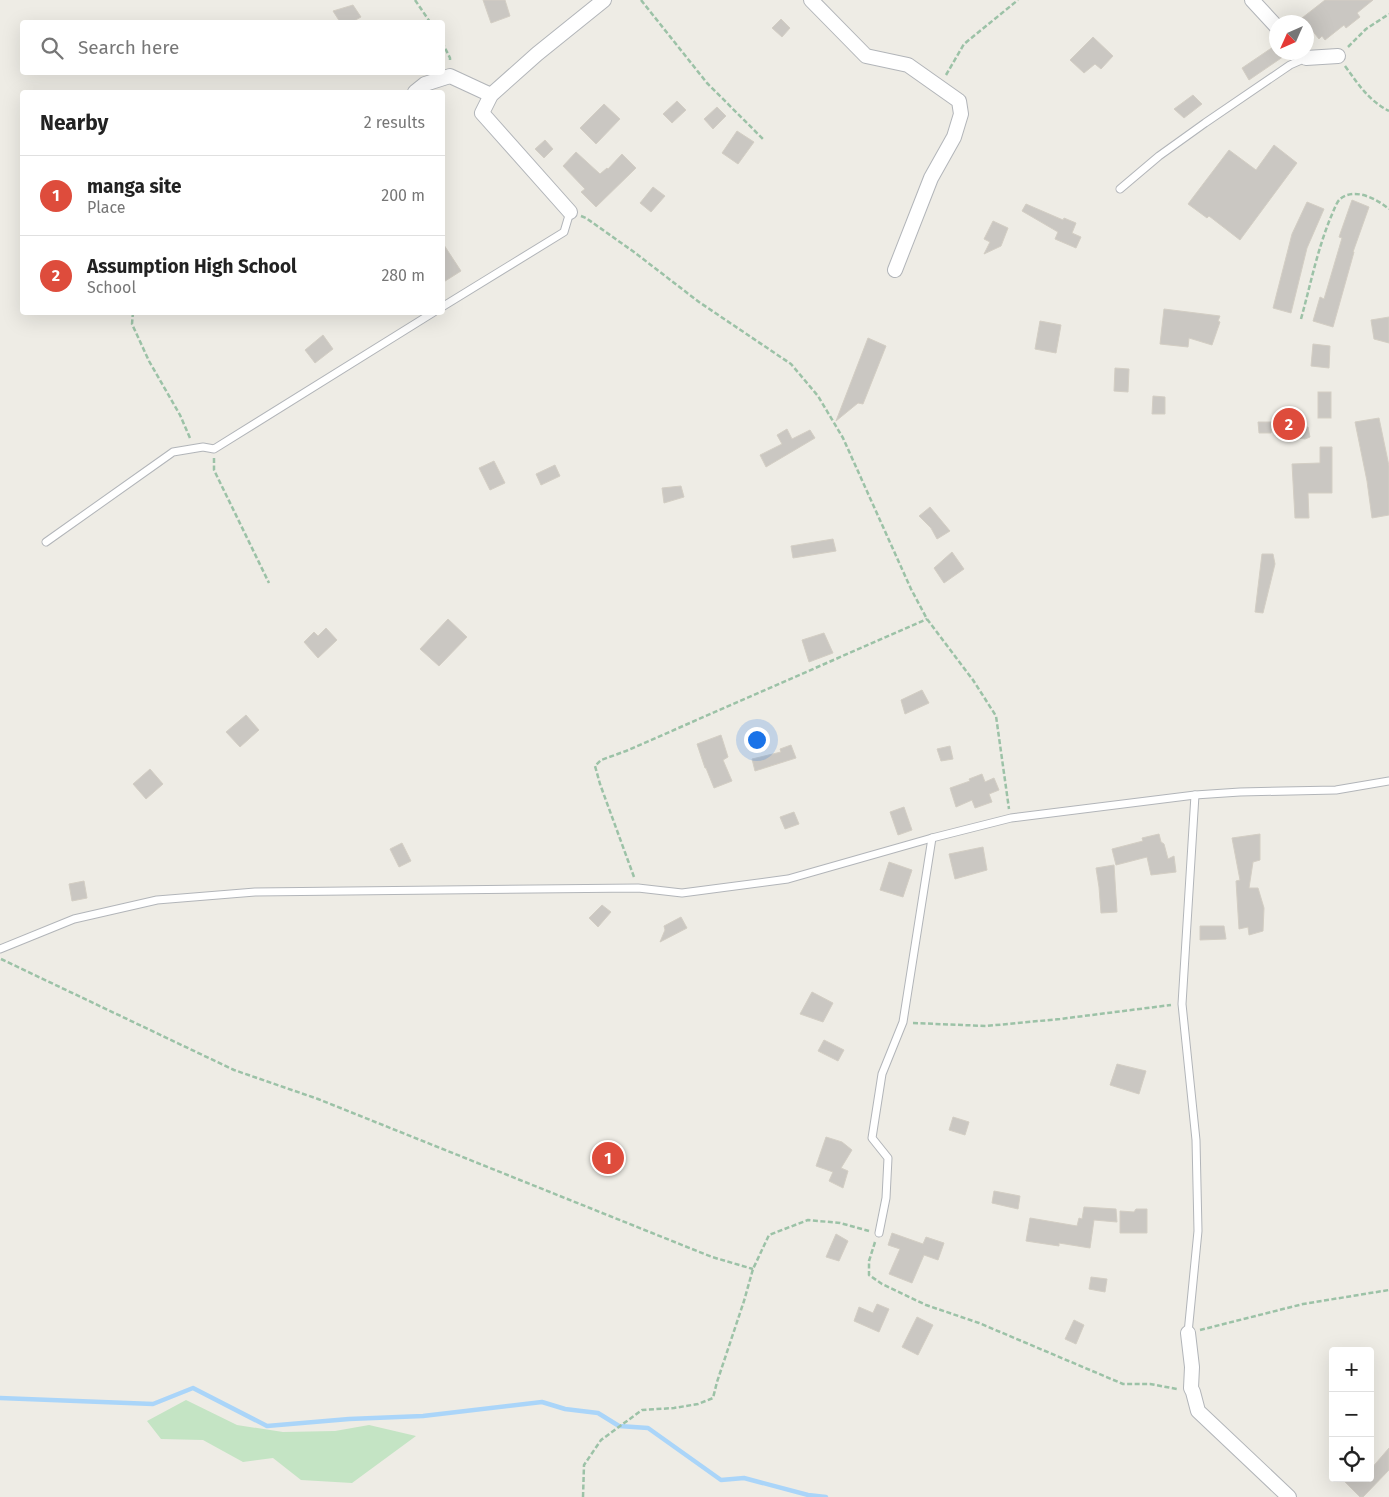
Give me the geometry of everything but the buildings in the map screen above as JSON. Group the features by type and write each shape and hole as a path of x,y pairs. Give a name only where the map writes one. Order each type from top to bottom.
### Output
{"street":[{"path":"570,212 482,114 490,95 604,0"},
{"path":"811,0 866,56 908,65 959,101 961,114 954,138 931,178 895,270"},
{"path":"1252,0 1269,18"},
{"path":"1314,55 1338,56"},
{"path":"418,90 425,84 450,76 490,95"},
{"path":"1188,1332 1192,1367 1190,1388 1193,1392 1198,1411 1289,1497"}],"lane":[{"path":"1120,189 1158,156 1296,60"},
{"path":"445,305 564,232 570,212"},
{"path":"46,542 173,452 203,447 214,449 429,315"},
{"path":"0,950 74,919 157,900 256,892 638,888 682,893 788,879 932,838 1011,818 1195,795 1336,790 1389,781"},
{"path":"1188,1332 1198,1231 1196,1140 1182,1004 1195,795"},
{"path":"879,1233 886,1198 888,1158 872,1138 882,1074 903,1022 932,838"}],"path":[{"path":"415,0 429,20"},
{"path":"641,0 707,83 763,139"},
{"path":"939,87 964,44 1018,0"},
{"path":"1389,14 1366,29 1338,56 1365,94 1389,111"},
{"path":"445,48 450,58 450,76"},
{"path":"1301,319 1324,232 1338,200 1348,194 1366,195 1384,204 1389,209"},
{"path":"570,212 586,218 699,302 791,364 818,396 843,438 911,589 927,619 973,680 996,716 1011,818"},
{"path":"133,315 132,324 149,361 180,415 194,448"},
{"path":"214,449 214,470 269,583"},
{"path":"638,888 600,784 595,766 601,760 626,752 927,619"},
{"path":"0,959 234,1070 318,1099 712,1257 754,1269"},
{"path":"903,1022 986,1026 1182,1004"},
{"path":"583,1497 584,1466 601,1440 642,1410 698,1404 713,1398 754,1269 768,1235 808,1220 840,1223 879,1233 869,1260 869,1275 897,1292 926,1305 979,1323 1123,1384 1150,1384 1193,1392"},
{"path":"1188,1332 1303,1304 1389,1290"}],"green space":[{"path":"186,1400 237,1425 283,1432 335,1431 369,1425 416,1436 352,1483 301,1480 273,1458 243,1462 203,1440 161,1439 147,1421"}],"waterway":[{"path":"0,1398 153,1404 193,1388 267,1426 349,1419 423,1416 542,1402 565,1409 598,1413 619,1426 648,1428 721,1480 744,1478 808,1495 826,1497"}],"place":[{"name":"Assumption High School","path":"1289,424"},
{"name":"manga site","path":"608,1158"}]}
